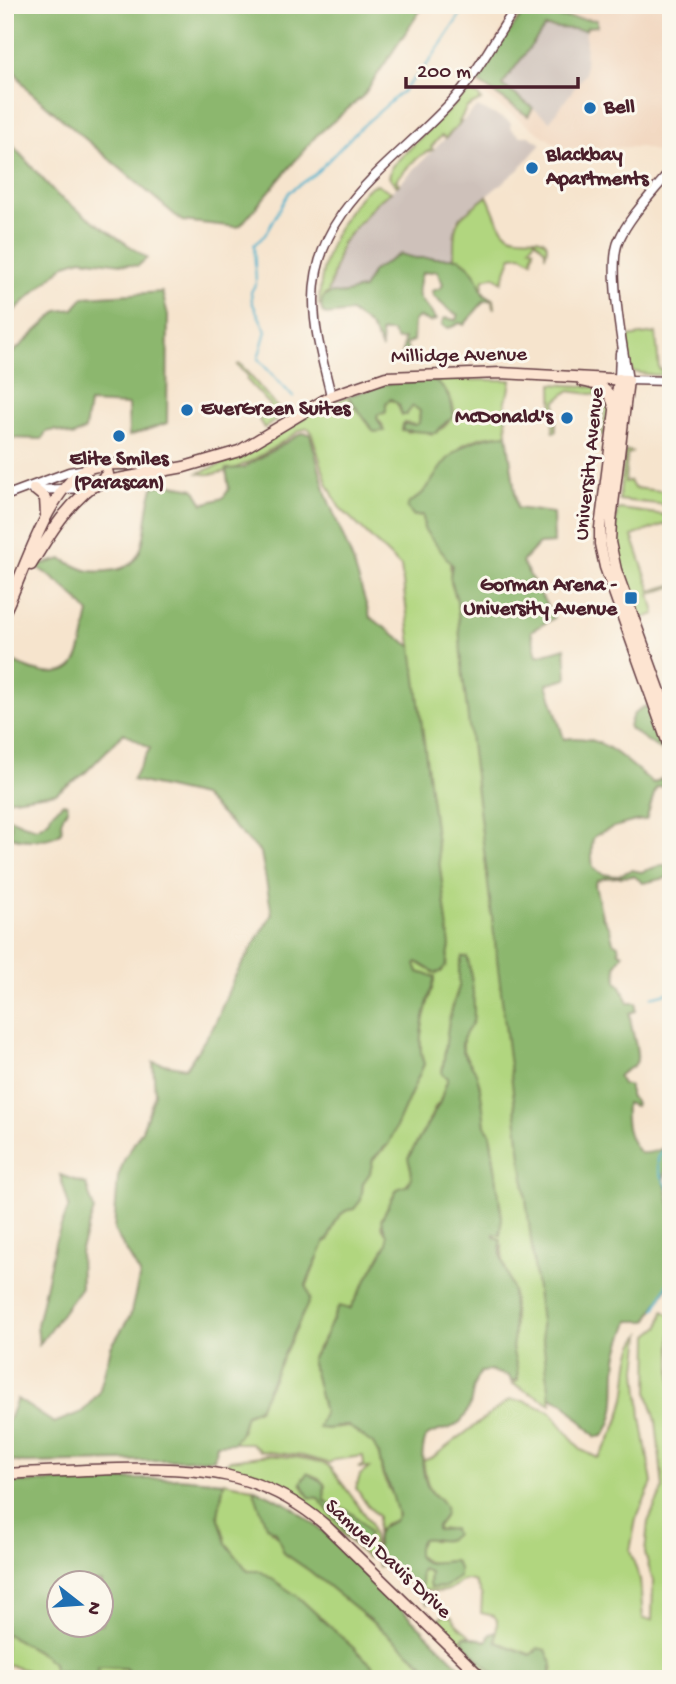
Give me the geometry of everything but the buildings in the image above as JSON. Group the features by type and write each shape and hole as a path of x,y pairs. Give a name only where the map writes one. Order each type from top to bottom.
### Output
{"main road":[{"name":"Millidge Avenue","path":"90,488 107,481 184,467 243,450 331,396 369,381 394,376 501,373 623,379"},
{"path":"558,375 603,387 611,397 614,412"},
{"name":"University Avenue","path":"623,379 614,412 600,528 601,552 671,752"},
{"name":"University Avenue","path":"623,379 610,542 616,570 671,722"},
{"name":"Millidge Avenue","path":"86,469 106,466 184,467"},
{"path":"5,611 60,518 73,502 108,474 106,466"},
{"path":"12,598 44,522 65,489 86,469"},
{"path":"34,489 41,494 46,504 44,522"},
{"name":"Samuel Davis Drive","path":"5,1474 188,1468 231,1475 261,1485 301,1506 324,1524 483,1679"}],"street":[{"path":"331,396 316,327 314,303 317,268 330,230 358,192 457,96 519,5"},
{"path":"623,379 615,250 622,234 671,170"},
{"name":"Millidge Avenue","path":"623,379 671,381"},
{"name":"Millidge Avenue","path":"9,495 69,472 86,469"},
{"name":"Millidge Avenue","path":"9,495 34,489 90,488"}],"shaded area":[{"path":"518,5 671,5 671,165 654,151 641,147 561,148 466,83"},
{"path":"517,27 586,30 585,74 550,121 504,87"},
{"path":"477,107 507,120 511,123 510,128 520,136 529,136 541,144 518,170 456,221 454,258 428,259 412,282 327,299 337,256 344,241 379,200 391,192"}],"green space":[{"path":"5,5 424,5 363,96 316,136 237,227 182,221 28,90 13,69"},
{"path":"529,5 555,5 556,17 597,20 597,26 587,27 586,30 545,27 502,85 533,108 528,116 475,80"},
{"path":"471,93 478,95 481,100 467,107 461,122 446,138 441,136 431,147 433,150 423,154 409,166 396,180 399,184 397,186 389,177 392,166 463,96"},
{"path":"5,137 58,196 147,258 138,266 81,259 66,264 5,319"},
{"path":"377,184 391,192 377,202 342,243 328,293 322,305 319,305 321,278 332,241 358,199 366,190"},
{"path":"487,196 504,230 513,236 541,239 546,242 545,256 545,250 535,240 530,247 534,249 532,261 522,255 512,256 502,282 494,276 484,279 482,289 484,293 467,264 454,258 454,234 458,221"},
{"path":"400,254 415,258 459,258 478,279 483,294 492,300 484,301 464,325 460,323 444,327 443,320 456,320 458,315 433,296 432,291 441,288 443,284 437,271 422,273 418,291 420,300 436,320 430,322 419,317 414,321 413,341 406,344 408,350 402,361 404,339 397,340 392,332 381,332 382,349 371,328 351,312 326,315 322,308 323,298 329,294 363,289 373,271"},
{"path":"162,292 168,315 167,423 129,436 128,405 89,403 85,430 73,436 55,430 46,432 42,439 5,438 5,360 58,311 74,309 84,297"},
{"path":"656,333 659,370 671,367 671,374 633,372 630,368 627,337"},
{"path":"240,364 284,415 264,428 259,420 271,406 246,379 248,377 237,365"},
{"path":"434,380 511,380 505,401 507,434 482,437 464,444 440,469 423,495 416,499 417,516 423,515 424,529 450,561 451,583 457,601 551,1404 513,1384 518,1380 512,1346 513,1295 502,1246 494,1237 502,1218 490,1133 485,1126 479,1083 463,1051 463,1037 472,1023 460,962 459,987 452,1007 442,1074 448,1078 439,1104 409,1162 413,1170 412,1176 381,1225 387,1235 387,1244 350,1309 328,1331 311,1359 324,1413 321,1422 326,1429 348,1426 375,1446 384,1479 396,1502 396,1520 384,1524 376,1538 378,1516 356,1488 360,1475 369,1468 358,1468 364,1465 363,1456 329,1463 303,1456 260,1451 251,1443 233,1443 241,1432 246,1414 257,1410 325,1240 328,1240 340,1215 354,1209 362,1194 363,1183 373,1159 387,1146 424,1064 421,1032 435,978 418,972 415,964 417,962 435,973 449,941 401,567 339,507 327,483 308,428 238,467 211,474 198,473 244,456 316,410 348,396 355,408 384,427 377,418 378,414 385,413 387,400 396,401 401,413 406,415 410,407 415,407 420,411 419,423 405,423 407,432 421,430 432,434 444,427 454,413 448,395"},
{"path":"434,380 448,396 454,417 436,433 402,430 403,424 419,423 420,411 413,406 406,415 402,415 399,405 391,399 386,403 386,412 378,414 377,418 384,431 374,432 348,396 386,384"},
{"path":"552,384 595,387 612,403 610,433 600,435 600,431 604,431 604,408 599,395 568,391 556,401 556,432 553,432"},
{"path":"302,433 310,434 327,497 353,561 370,617 412,647 450,946 446,966 441,972 435,973 417,962 415,964 418,972 435,977 421,1032 424,1064 389,1143 373,1159 370,1173 363,1183 361,1200 354,1209 340,1216 325,1241 306,1285 310,1299 259,1408 246,1414 241,1432 233,1443 217,1444 214,1459 24,1463 5,1460 5,1429 17,1399 54,1423 82,1412 99,1393 111,1347 130,1316 140,1274 114,1230 118,1177 125,1158 142,1130 155,1094 153,1062 186,1068 215,1024 234,978 272,914 261,853 202,796 132,780 150,748 124,733 84,774 56,793 5,800 5,656 33,670 55,673 72,666 80,652 89,613 64,587 35,566 62,559 82,569 99,572 127,566 136,558 141,548 154,486 167,484 194,489 203,504 223,498 229,489 226,469 243,468"},
{"path":"507,434 517,508 553,513 554,543 539,544 522,562 554,618 531,631 537,656 565,648 567,679 547,684 564,739 578,738 602,744 653,783 671,774 671,788 656,788 646,820 609,829 596,836 592,842 593,868 603,874 616,876 632,870 641,872 671,865 671,877 643,883 634,876 604,878 595,885 602,916 610,929 613,942 623,954 616,965 617,982 628,1003 636,1003 636,1011 630,1013 637,1059 634,1065 618,1077 622,1084 630,1086 630,1096 636,1103 635,1106 626,1103 627,1129 640,1153 656,1151 671,1144 664,1178 671,1208 671,1281 647,1321 629,1321 617,1359 612,1418 603,1436 596,1437 564,1403 550,1397 463,677 457,601 450,577 452,565 424,529 423,515 414,516 407,508 455,452 479,439"},
{"path":"625,450 632,452 627,455 625,482 630,481 634,488 671,492 667,505 619,500"},
{"path":"620,509 665,515 671,513 671,522 632,536 651,591 671,585 650,594 655,614 639,620 618,554 616,526 617,511"},
{"path":"646,706 662,751 629,728 634,714"},
{"path":"63,803 67,804 68,809 61,821 62,831 59,834 34,840 10,836 11,825 5,821 5,816 37,828 49,820 51,814"},
{"path":"462,957 467,957 469,962 474,1008 473,1021 463,1038 462,1049 476,1073 485,1126 490,1133 502,1218 500,1235 494,1234 494,1237 500,1239 501,1256 512,1289 512,1348 518,1380 511,1381 509,1376 490,1371 481,1372 475,1383 469,1408 461,1421 453,1427 426,1437 422,1459 424,1475 429,1489 445,1507 437,1530 453,1529 455,1534 443,1541 422,1539 418,1556 425,1563 455,1561 459,1568 459,1577 445,1587 431,1588 430,1572 422,1569 420,1588 392,1572 379,1560 378,1531 394,1521 398,1515 390,1487 373,1444 348,1426 318,1428 324,1413 311,1359 321,1345 339,1306 350,1309 387,1244 387,1235 381,1220 397,1189 408,1185 411,1169 408,1158 439,1104 448,1078 442,1074 449,1019 459,987"},
{"path":"60,1175 86,1184 94,1210 80,1252 81,1287 39,1345 37,1325 55,1242 69,1206"},
{"path":"663,1311 671,1316 671,1679 550,1679 553,1666 535,1650 531,1655 496,1642 497,1620 494,1616 481,1613 482,1596 475,1582 463,1581 448,1590 436,1592 423,1590 427,1604 414,1589 415,1584 418,1587 422,1584 419,1575 422,1569 430,1572 429,1583 441,1588 459,1577 451,1561 433,1563 418,1556 422,1539 435,1541 445,1529 437,1530 444,1517 441,1500 430,1488 423,1461 433,1457 509,1400 524,1401 550,1411 581,1450 598,1458 621,1414 632,1349 641,1334 637,1370 641,1417 652,1483 636,1519 630,1551 640,1580 643,1619 652,1620 653,1581 645,1553 648,1522 663,1488 656,1421 648,1394 649,1335 660,1326"},
{"path":"268,1455 305,1459 327,1465 371,1526 371,1558 366,1557 318,1513 284,1491 223,1467 230,1460","holes":["309,1474 319,1478 325,1485 324,1499 330,1505 345,1510 368,1531 353,1542 318,1498 309,1496 303,1478"]},
{"path":"307,1473 324,1484 326,1501 348,1511 364,1526 369,1534 365,1542 353,1542 318,1498 309,1497 301,1483"},
{"path":"179,1478 224,1482 218,1515 226,1543 248,1571 260,1571 297,1596 387,1679 138,1679 125,1668 97,1668 100,1673 98,1676 54,1671 53,1663 42,1654 5,1633 5,1483"},
{"path":"224,1482 253,1488 284,1553 310,1571 442,1679 387,1679 297,1596 248,1571 226,1543 218,1515"},
{"path":"253,1488 289,1505 324,1532 472,1679 442,1679 310,1571 284,1553 276,1532 266,1526"},
{"path":"376,1540 380,1568 375,1549"},
{"path":"445,1615 452,1617 471,1637 465,1636 463,1641 499,1679 492,1679 436,1625 435,1620"},
{"path":"496,1632 496,1642 531,1655 538,1648 546,1650 552,1663 550,1679 499,1679 462,1639 465,1636 487,1641 490,1634"},
{"path":"5,1633 48,1658 53,1663 54,1671 97,1670 98,1667 125,1668 138,1679 39,1679 26,1670 5,1664"}],"waterway":[{"path":"293,397 258,359 266,331 252,302 251,292 256,283 254,245 265,235 289,192 315,174 358,130 404,90 429,62 467,5"},
{"path":"651,997 671,992"},
{"path":"671,1146 659,1155 658,1161 660,1173 671,1192"},
{"path":"655,1310 671,1277"}],"place":[{"name":"Bell","path":"590,108"},
{"name":"Blackbay Apartments","path":"532,168"},
{"name":"EverGreen Suites","path":"187,410"},
{"name":"McDonald's","path":"567,418"},
{"name":"Elite Smiles (Parascan)","path":"119,436"},
{"name":"Gorman Arena - University Avenue","path":"631,598"}]}
